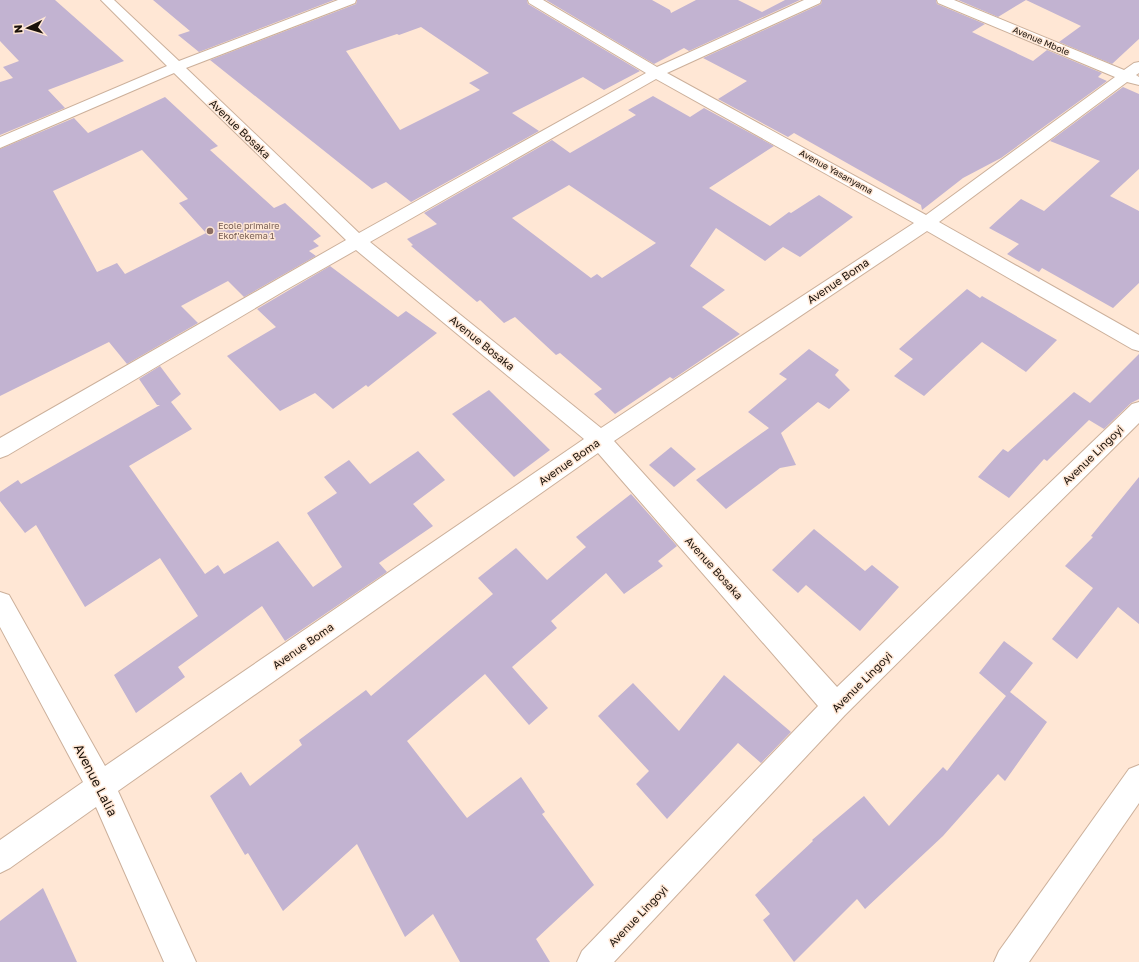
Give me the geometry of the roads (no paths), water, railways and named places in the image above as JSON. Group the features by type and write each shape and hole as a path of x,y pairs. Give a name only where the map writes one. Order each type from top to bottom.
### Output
{"street":[{"name":"Avenue Bosaka","path":"107,0 357,241 600,440 836,706"},
{"path":"0,143 176,67 350,0"},
{"name":"Avenue Yasanyama","path":"534,0 656,73 927,222 1139,344"},
{"path":"0,449 357,241 656,73 815,0"},
{"name":"Avenue Mbole","path":"943,0 1135,75"},
{"name":"Avenue Boma","path":"0,858 101,786 600,440 927,222 1135,75"},
{"name":"Avenue Lingoyi","path":"593,962 836,706 1139,410"},
{"name":"Avenue Lalia","path":"0,603 101,786 180,962"},
{"path":"1010,962 1139,779"}],"place":[{"name":"Ecole primaire Ekof'ekema 1","path":"210,231"}]}
